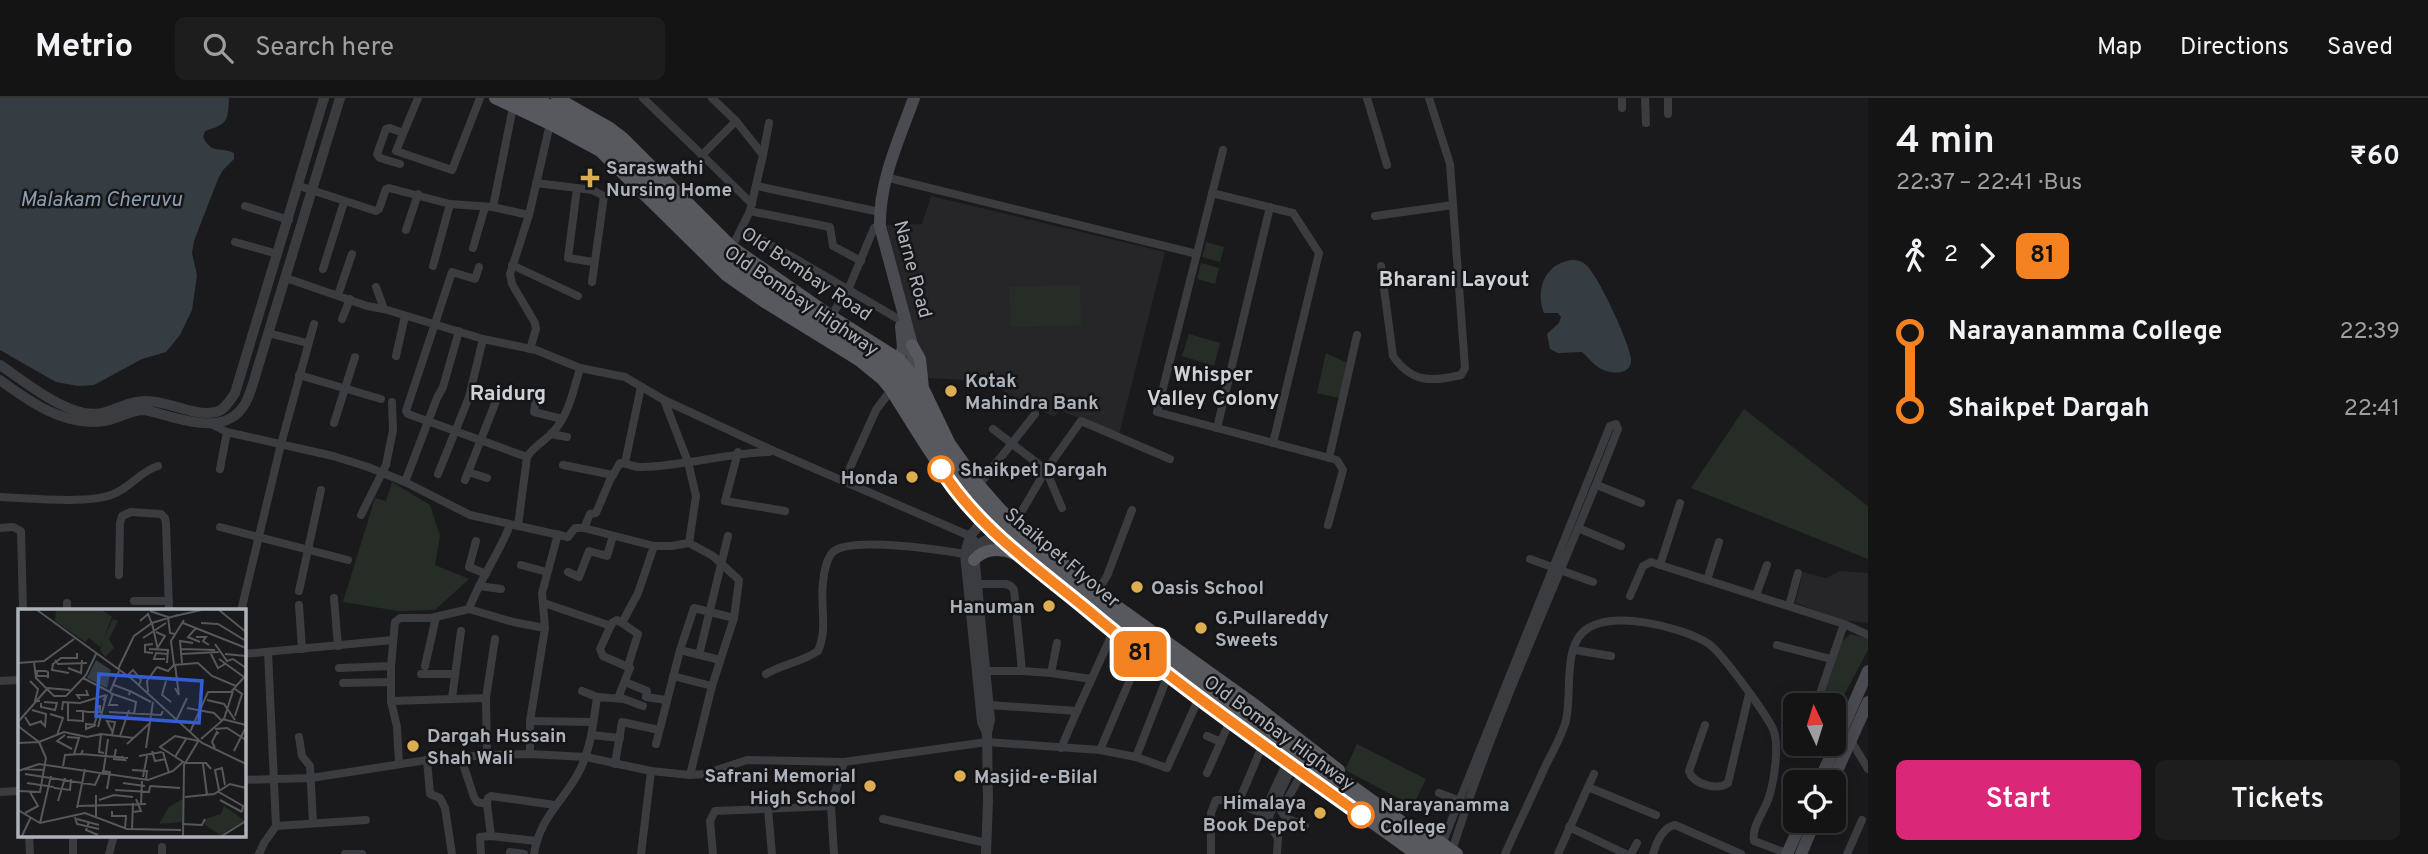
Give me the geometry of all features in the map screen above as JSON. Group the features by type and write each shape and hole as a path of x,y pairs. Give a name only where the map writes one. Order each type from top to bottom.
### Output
{"main road":[{"name":"Old Bombay Highway","path":"495,98 514,102 600,152 726,275 860,361 891,390 950,485 1002,541 1168,675 1416,854"},
{"name":"Shaikpet Flyover","path":"535,98 597,130 620,148 738,262 899,369 960,471 981,497 1033,550 1181,663 1450,850"},
{"name":"Old Bombay Road","path":"557,98 624,138 732,247 831,316 899,359 924,390 950,444 979,485 1001,510"},
{"name":"Narne Road","path":"899,359 903,348 900,320 874,228 880,176 905,98"},
{"name":"Narne Road","path":"911,371 912,345 880,226 880,208 885,177 914,98"},
{"name":"Shaikpet Flyover","path":"514,102 562,120 591,137 613,154 728,266 779,303 857,349 892,377 904,392 952,475 970,500 1023,553 1179,674 1432,854"},
{"path":"912,345 919,359 924,390"},
{"path":"891,390 911,371"},
{"name":"Old Bombay Highway","path":"1001,510 1097,592 1450,850"},
{"path":"969,557 992,550 1018,555"},
{"path":"1824,770 1868,671"},
{"path":"1837,770 1868,702"},
{"path":"1263,744 1280,724"},
{"path":"1788,854 1797,833"},
{"path":"1801,854 1810,833"}],"street":[{"path":"0,380 54,415 73,420 116,419 145,405 214,413 227,404 235,393 324,98"},
{"path":"211,424 230,420 246,401 341,98"},
{"path":"418,98 396,152 452,170 480,98"},
{"path":"643,98 751,207 830,227 833,246 861,261"},
{"path":"712,98 736,121 763,155"},
{"path":"1367,98 1387,164"},
{"path":"1381,266 1393,356 1402,368 1413,376 1439,380 1461,374 1465,368 1450,164 1429,98"},
{"path":"1622,98 1622,108"},
{"path":"1646,98 1646,123"},
{"path":"1668,98 1668,114"},
{"path":"473,248 489,207 514,102"},
{"path":"702,155 736,121"},
{"path":"732,247 751,207 769,123"},
{"path":"530,349 536,323 512,284 510,274 529,215 550,124"},
{"path":"400,164 380,158 377,154 386,129 403,133"},
{"path":"1223,150 1157,412 1336,460 1343,470 1328,525"},
{"path":"885,177 1197,254"},
{"path":"536,183 592,190 604,196 592,282"},
{"path":"299,186 377,211 387,188 450,204 489,207 529,215"},
{"path":"757,186 875,211"},
{"path":"577,188 568,258 593,262"},
{"path":"1212,193 1293,213 1319,253 1273,443"},
{"path":"406,230 418,194"},
{"path":"323,269 344,202"},
{"path":"433,266 450,204"},
{"path":"1375,216 1454,205"},
{"path":"245,206 289,220"},
{"path":"1217,428 1270,207"},
{"path":"831,316 848,290 874,228"},
{"path":"742,229 900,320"},
{"path":"235,242 278,254"},
{"path":"338,295 352,254"},
{"path":"512,265 578,296"},
{"path":"479,267 475,279 452,272 406,409 408,414 527,457"},
{"path":"286,278 367,306 483,339 530,349 580,368 625,377 664,400 774,452 974,540 1002,541"},
{"path":"376,288 384,309"},
{"path":"342,319 350,299"},
{"path":"396,356 405,316"},
{"path":"240,609 314,324"},
{"path":"405,482 443,387 460,331"},
{"path":"268,333 307,343"},
{"path":"1329,458 1357,335"},
{"path":"438,474 469,397 483,339"},
{"path":"334,423 355,357"},
{"path":"0,365 58,402 98,418"},
{"path":"469,609 478,586 514,526 527,457 562,419 580,368"},
{"path":"299,375 381,399"},
{"path":"625,463 641,387"},
{"path":"844,481 876,410 891,390"},
{"path":"487,478 467,476 498,396"},
{"path":"537,396 534,412 562,419"},
{"path":"664,400 688,462 696,496 689,543"},
{"path":"361,515 384,473 393,430 392,402"},
{"path":"145,405 211,424 227,432 333,456 384,473 470,515 568,537 575,528 584,528 654,545 689,543 722,564 740,584 734,618 712,686 690,775"},
{"path":"979,485 1035,414"},
{"path":"1016,521 1046,470 1081,421 1170,459"},
{"path":"1450,850 1460,800 1558,569 1597,485 1618,429 1616,425 1610,426 1558,569 1450,850"},
{"path":"993,429 1046,470 1062,509"},
{"path":"220,469 227,432"},
{"path":"551,434 567,437"},
{"path":"584,528 590,514 596,513 620,463 638,468 738,453 774,452"},
{"path":"738,453 725,501 785,512"},
{"path":"563,465 612,475"},
{"path":"0,497 103,498 122,491 145,472 158,467"},
{"path":"1597,485 1641,503"},
{"path":"299,591 306,548 321,490"},
{"path":"1660,565 1680,503"},
{"path":"1097,592 1107,576 1132,510"},
{"path":"119,575 122,516 131,512 161,514 166,524 169,606 134,601"},
{"path":"766,674 818,651 824,629 821,602 823,579 828,560 834,551 843,547 885,545 925,547 969,557 974,554 974,540 982,522"},
{"path":"220,527 348,560"},
{"path":"0,528 17,529 22,536 23,609"},
{"path":"1578,528 1621,546"},
{"path":"530,754 530,721 545,628 542,593 558,534"},
{"path":"568,572 579,576 589,551 607,556 613,536"},
{"path":"699,655 729,536"},
{"path":"476,541 469,567 485,574"},
{"path":"1707,580 1719,541"},
{"path":"622,623 638,593 654,545"},
{"path":"883,819 986,849 987,737 990,720 976,584 969,557"},
{"path":"969,557 982,722 987,737"},
{"path":"1530,559 1592,582"},
{"path":"1630,596 1644,563 1647,562 1844,624 1868,635"},
{"path":"521,565 547,572"},
{"path":"1756,595 1767,565"},
{"path":"1788,606 1798,573"},
{"path":"976,584 1006,584 1012,587 1023,671"},
{"path":"478,586 501,589"},
{"path":"334,598 338,646"},
{"path":"544,603 611,626"},
{"path":"299,605 302,649"},
{"path":"656,744 666,700 694,608 734,618"},
{"path":"399,764 397,727 391,701 395,622 400,618 436,617 469,609 545,628"},
{"path":"425,666 436,617"},
{"path":"1505,854 1566,722 1569,671 1582,632 1623,619 1675,630 1710,645 1749,694 1774,730 1775,754 1769,798 1753,837 1756,843 1788,854"},
{"path":"618,698 630,668 628,666 638,634 614,620 600,649 601,653 628,666"},
{"path":"1820,693 1844,624"},
{"path":"452,698 461,631"},
{"path":"1061,748 1113,632"},
{"path":"487,755 486,698 495,639"},
{"path":"245,654 393,640"},
{"path":"1051,673 1057,643"},
{"path":"1777,645 1831,659"},
{"path":"680,650 720,660"},
{"path":"1574,650 1611,656"},
{"path":"259,854 276,826 268,652"},
{"path":"1100,750 1141,654"},
{"path":"340,668 391,666"},
{"path":"986,671 1051,673 1091,679"},
{"path":"421,674 456,674"},
{"path":"1136,757 1168,675"},
{"path":"673,676 712,686"},
{"path":"0,681 18,680"},
{"path":"343,682 391,682"},
{"path":"625,682 647,691 646,697 666,700"},
{"path":"582,691 597,697 618,698 643,706"},
{"path":"1706,725 1689,771 1690,776 1694,780 1723,787 1728,783 1749,694"},
{"path":"534,854 536,841 546,818 576,777 586,757 597,697"},
{"path":"391,701 486,698"},
{"path":"245,780 311,778 399,764 487,755 530,754 586,757 651,771 690,775 705,774 747,760 844,762 987,737 1061,748 1100,750 1136,757 1167,768 1199,698"},
{"path":"989,705 1077,710"},
{"path":"530,721 593,722"},
{"path":"1207,774 1230,721"},
{"path":"615,764 622,722 659,730"},
{"path":"592,735 620,738"},
{"path":"1207,736 1221,742"},
{"path":"299,737 302,756 310,765 313,823"},
{"path":"1850,739 1868,769"},
{"path":"1242,793 1263,744"},
{"path":"461,758 474,797 477,802 487,804"},
{"path":"427,761 430,794 440,797 445,808 452,854"},
{"path":"834,854 831,806 844,762"},
{"path":"1265,814 1294,767"},
{"path":"1294,767 1280,811 1286,818 1305,826"},
{"path":"641,854 651,771"},
{"path":"1558,854 1594,774"},
{"path":"1588,788 1656,816"},
{"path":"0,792 18,792"},
{"path":"1439,793 1460,800"},
{"path":"491,836 488,797 555,804"},
{"path":"1211,854 1211,813 1213,802 1220,799 1265,814 1278,838 1277,854"},
{"path":"713,854 710,821 715,811 831,806"},
{"path":"768,808 772,854"},
{"path":"276,826 366,820"},
{"path":"1847,854 1862,820"},
{"path":"1653,854 1664,830 1675,825 1741,854"},
{"path":"1569,827 1629,854 1637,844"},
{"path":"29,836 30,854"},
{"path":"73,836 73,854"},
{"path":"109,854 114,836"},
{"path":"481,854 480,837 536,841"},
{"path":"510,852 524,854"},
{"path":"345,854 362,854"}],"shaded area":[{"path":"931,196 1165,252 1119,434 1059,410 1054,417 984,381 928,378 897,281 887,225 922,224"},
{"path":"1206,242 1224,247 1220,262 1202,257"},
{"path":"1201,263 1219,268 1215,284 1197,279"},
{"path":"1080,285 1081,325 1011,327 1009,287"},
{"path":"1189,334 1220,343 1214,366 1182,356"},
{"path":"1326,353 1347,363 1339,398 1317,393"},
{"path":"1744,409 1868,506 1868,559 1691,488"},
{"path":"392,482 430,505 440,536 435,565 469,579 435,610 398,611 343,602 375,498 386,501"},
{"path":"1840,571 1868,573 1868,623 1842,620 1795,603 1803,572 1826,578"},
{"path":"1851,634 1868,639 1868,650 1845,693 1824,693 1840,643"},
{"path":"1357,744 1426,779 1413,806 1345,770"}],"water":[{"name":"Malakam Cheruvu","path":"0,98 229,98 225,121 205,131 203,137 213,148 234,153 234,159 218,179 194,241 192,253 197,275 192,310 180,335 166,352 142,359 94,385 78,386 56,382 0,350"},
{"path":"1571,260 1586,265 1598,281 1612,309 1631,358 1631,364 1624,371 1603,370 1582,352 1558,353 1550,349 1547,334 1559,323 1561,317 1558,313 1544,313 1542,287 1549,272 1562,262"}],"bus line":[{"name":"81","path":"941,469 950,485 982,522 1049,580 1141,654 1361,815"}],"place":[{"name":"Saraswathi Nursing Home","path":"590,178"},
{"name":"Kotak Mahindra Bank","path":"951,391"},
{"name":"Shaikpet Dargah","path":"941,469"},
{"name":"Honda","path":"912,477"},
{"name":"Oasis School","path":"1137,587"},
{"name":"Hanuman","path":"1049,606"},
{"name":"G.Pullareddy Sweets","path":"1201,628"},
{"name":"Dargah Hussain Shah Wali","path":"413,746"},
{"name":"Masjid-e-Bilal","path":"960,776"},
{"name":"Safrani Memorial High School","path":"870,786"},
{"name":"Himalaya Book Depot","path":"1320,813"},
{"name":"Narayanamma College","path":"1361,815"}],"district":[{"name":"Bharani Layout","path":"1454,279"},
{"name":"Whisper Valley Colony","path":"1213,386"},
{"name":"Raidurg","path":"508,393"}]}
